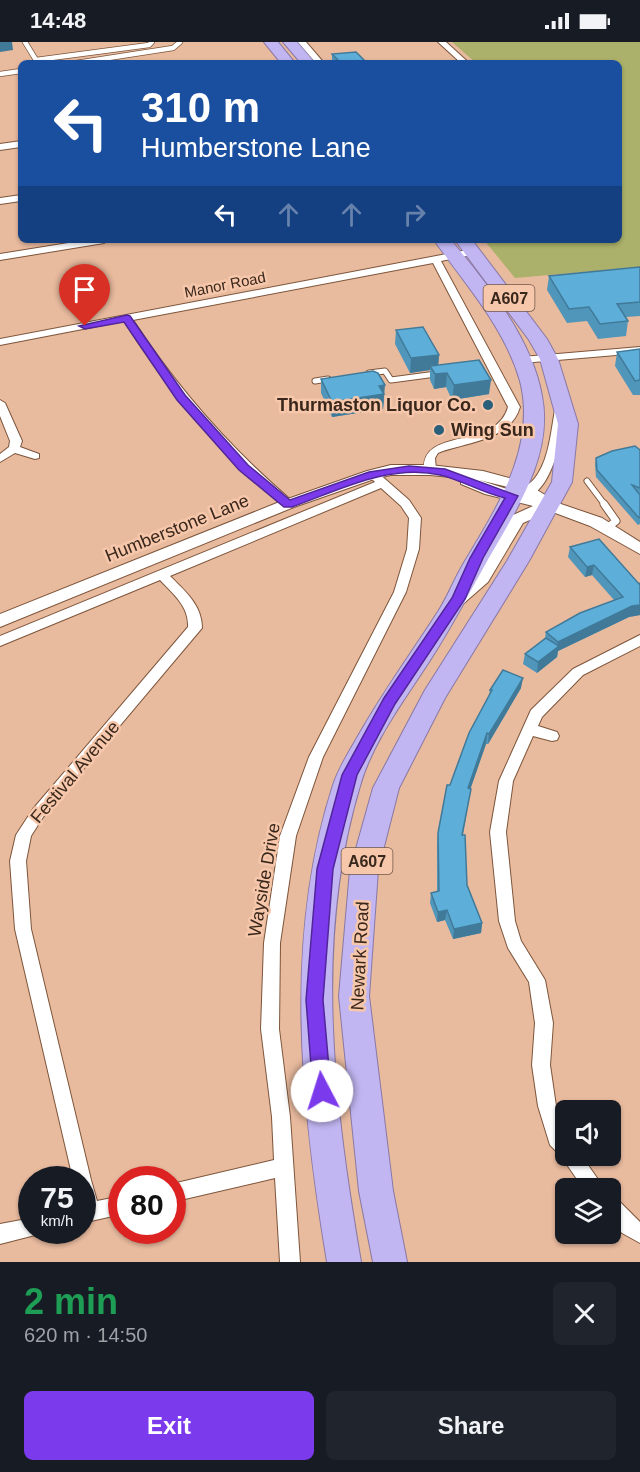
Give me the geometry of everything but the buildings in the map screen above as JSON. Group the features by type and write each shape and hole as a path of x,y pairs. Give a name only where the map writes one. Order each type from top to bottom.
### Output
{"highway":[{"path":"271,42 286,60"},
{"name":"A607","path":"449,243 464,249 523,318 549,359 568,424 534,492"},
{"name":"A607","path":"464,249 522,360"},
{"name":"Newark Road","path":"390,1262 376,1191 354,996 364,870 386,788 534,492 532,439 534,399 522,360"},
{"name":"Newark Road","path":"344,1262 330,1182 315,1000 325,869 350,775 389,702 458,599 477,558 534,492"}],"street":[{"path":"442,42 462,60"},
{"path":"301,53 314,60"},
{"path":"0,147 18,144"},
{"path":"0,201 18,198"},
{"path":"5,254 83,243"},
{"name":"Manor Road","path":"0,342 436,260 464,249"},
{"path":"436,260 488,368 514,407 512,420 501,429 434,451 429,458 436,470"},
{"path":"127,318 181,398 243,467 288,504"},
{"path":"522,360 640,350"},
{"path":"534,492 549,459 562,402"},
{"path":"0,403 16,441 14,449 0,459"},
{"path":"14,449 35,456"},
{"name":"Humberstone Lane","path":"0,621 288,504 378,479 391,470 436,470 491,491 534,492 638,544"},
{"path":"0,641 162,575 378,479"},
{"name":"Wayside Drive","path":"290,1262 285,1167 270,1029 272,943 288,836 313,766 400,591 413,549 415,518 405,503 378,479"},
{"name":"A607","path":"458,599 482,578 534,492"},
{"name":"Festival Avenue","path":"79,1166 23,929 18,861 24,835 38,813 195,628 196,618 192,609 162,575"},
{"path":"555,1132 547,1106 541,1065 544,1023 537,980 514,943 507,921 498,832 506,781 536,714 578,672 640,640"},
{"path":"529,729 552,736"},
{"path":"578,1166 587,1178"},
{"path":"186,1190 285,1167"},
{"path":"621,1218 640,1233"},
{"path":"0,1234 18,1230"}],"lane":[{"path":"25,42 36,60 42,60 148,45 152,42"},
{"path":"95,60 173,48 180,42"},
{"path":"0,74 18,71"},
{"path":"361,374 384,371 390,380 443,374"},
{"path":"315,381 338,378"},
{"path":"587,481 616,521 607,528"}],"green space":[{"path":"452,42 640,42 640,267 515,278 486,243 622,243 622,60 473,60"}],"place":[{"name":"Thurmaston Liquor Co.","path":"488,405"},
{"name":"Wing Sun","path":"439,430"}],"route":[{"path":"85,326 127,318 154,362 181,398 243,467 288,504 373,474 391,470 441,471 491,491 512,496 477,558 458,599 389,702 350,775 325,869 315,1000 322,1091"}]}
